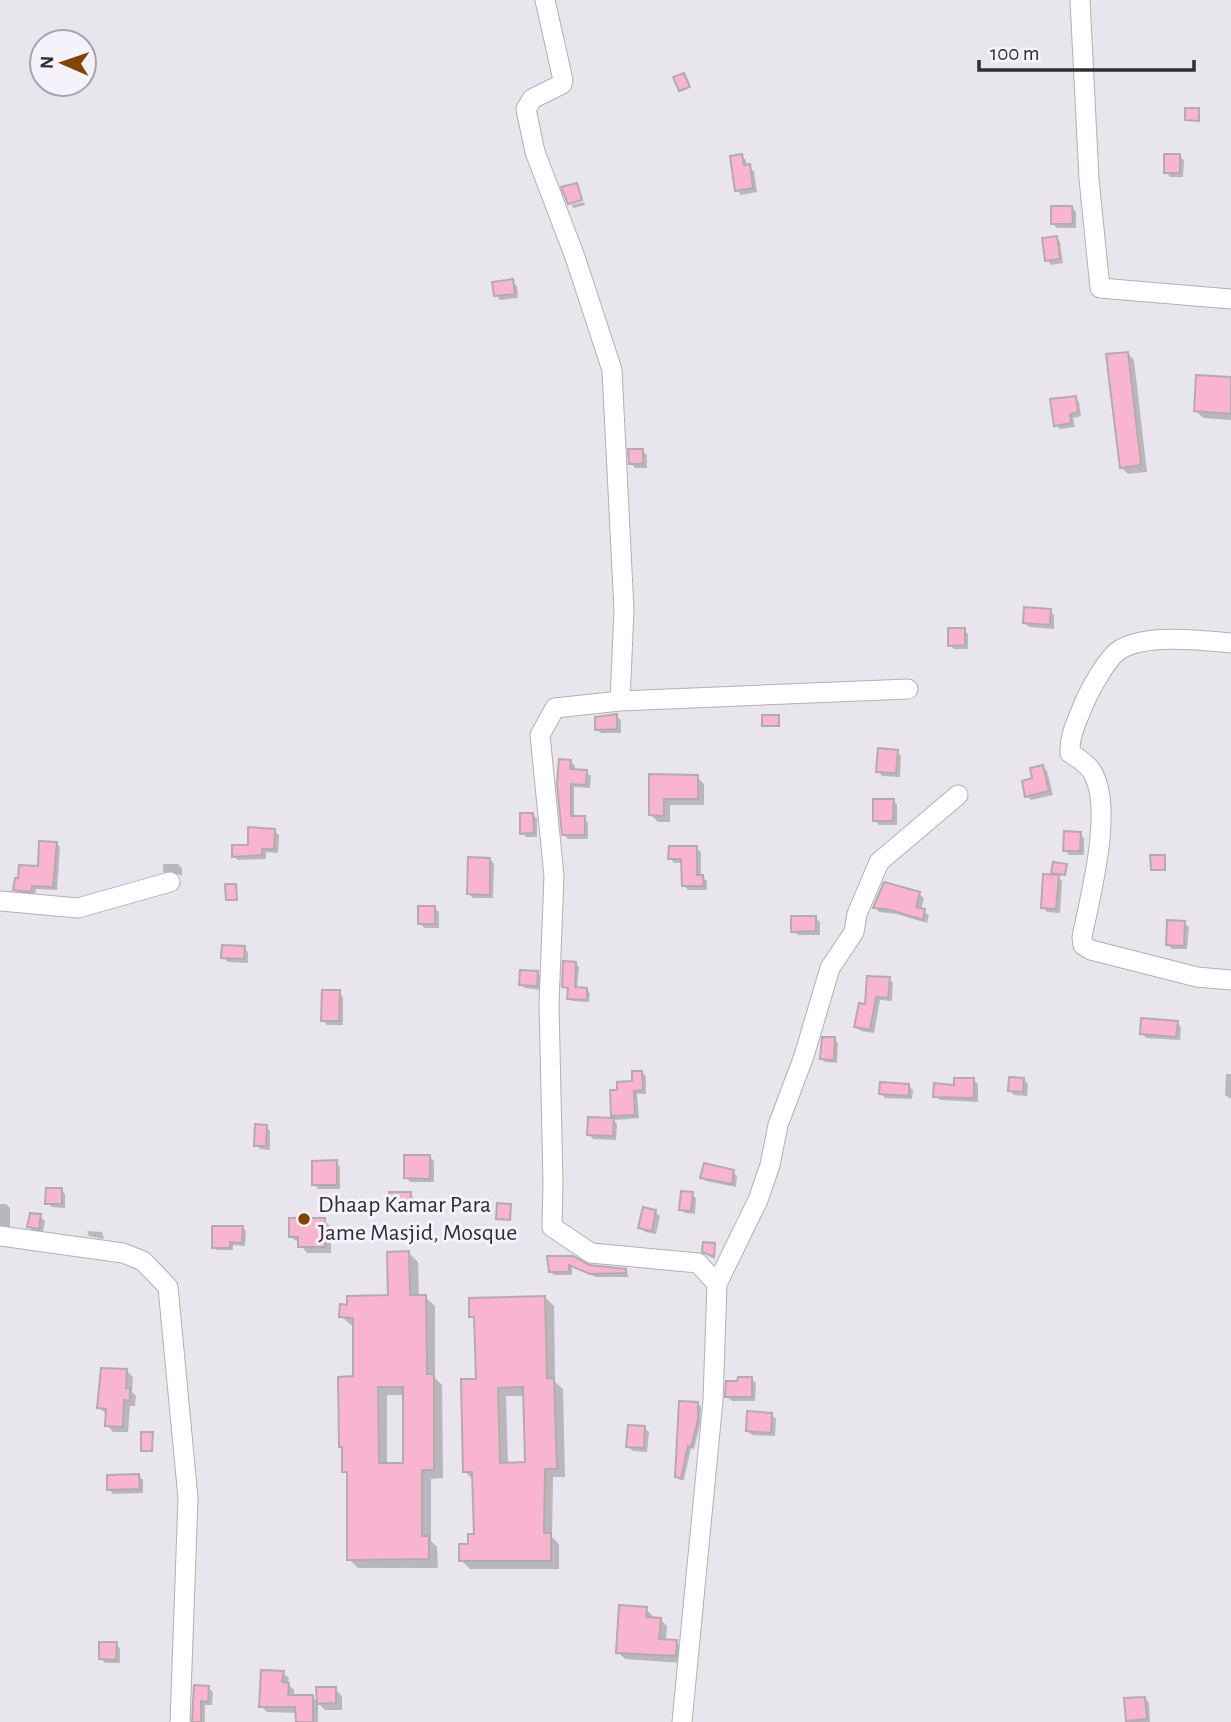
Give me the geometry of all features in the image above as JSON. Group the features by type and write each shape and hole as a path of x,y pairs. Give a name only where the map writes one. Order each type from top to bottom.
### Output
{"street":[{"path":"545,0 563,80 562,84 532,99 526,109 535,152 575,257 612,370 624,610 620,701"},
{"path":"1080,0 1089,179 1100,288 1231,299"},
{"path":"1231,643 1204,640 1134,642 1116,652 1088,693 1069,741 1070,752 1092,772 1099,795 1099,853 1082,937 1083,945 1091,950 1197,977 1231,980"},
{"path":"717,1284 698,1263 591,1253 552,1227 549,1004 554,876 540,735 555,708 620,701 908,690"},
{"path":"682,1722 713,1400 717,1284 758,1200 770,1165 778,1125 804,1056 830,968 855,932 858,914 879,862 958,795"},
{"path":"0,901 78,908 170,882"},
{"path":"0,1236 122,1253 143,1261 167,1287 188,1498 180,1722"}],"building":[{"path":"684,73 690,87 679,91 673,77"},
{"path":"1185,108 1199,108 1199,121 1185,120"},
{"path":"742,154 744,165 750,164 753,188 735,191 730,156"},
{"path":"1164,154 1180,154 1180,173 1164,173"},
{"path":"577,183 582,200 568,204 561,187"},
{"path":"1051,206 1072,206 1073,224 1051,224"},
{"path":"1057,236 1060,259 1045,261 1042,238"},
{"path":"513,279 515,294 494,296 492,282"},
{"path":"1128,352 1141,465 1120,468 1106,354"},
{"path":"1196,375 1231,377 1231,414 1194,411"},
{"path":"1076,396 1078,412 1070,414 1071,423 1054,426 1050,399"},
{"path":"628,449 643,449 643,464 629,464"},
{"path":"1024,607 1051,609 1050,625 1023,623"},
{"path":"948,628 965,628 965,645 948,646"},
{"path":"617,714 617,729 595,730 595,717"},
{"path":"762,715 779,715 779,726 762,726"},
{"path":"878,748 898,750 896,773 876,772"},
{"path":"559,759 571,760 570,769 587,770 586,785 571,784 571,816 585,816 585,835 562,835 557,784"},
{"path":"1043,765 1049,791 1025,797 1022,781 1032,778 1030,768"},
{"path":"649,774 698,775 698,799 664,799 664,816 649,815"},
{"path":"873,799 894,799 893,821 873,821"},
{"path":"520,813 533,813 534,833 520,834"},
{"path":"248,827 275,829 274,849 262,849 262,855 232,857 232,845 248,845"},
{"path":"1064,831 1081,832 1080,851 1063,851"},
{"path":"39,841 57,842 53,887 32,886 31,892 13,890 19,865 38,866"},
{"path":"669,846 697,846 697,875 703,875 704,886 682,886 681,859 668,859"},
{"path":"1150,855 1165,855 1165,870 1151,870"},
{"path":"468,857 490,858 490,895 467,894"},
{"path":"1053,862 1067,864 1065,875 1051,873"},
{"path":"1043,874 1059,875 1056,909 1041,908"},
{"path":"884,882 920,892 916,907 925,909 923,920 891,910 873,908"},
{"path":"225,884 236,884 237,900 226,900"},
{"path":"418,906 435,906 435,924 418,924"},
{"path":"791,916 816,916 816,931 791,932"},
{"path":"1167,920 1185,921 1184,946 1166,945"},
{"path":"222,945 245,946 244,959 221,958"},
{"path":"563,961 576,962 575,987 587,988 587,1000 567,999 568,988 562,987"},
{"path":"520,970 538,971 537,986 519,985"},
{"path":"867,976 890,977 888,998 876,997 870,1030 854,1027 859,1003 865,1004"},
{"path":"322,990 340,990 339,1021 321,1021"},
{"path":"1141,1018 1178,1021 1176,1037 1140,1034"},
{"path":"822,1037 835,1037 834,1060 820,1059"},
{"path":"632,1071 642,1071 643,1090 634,1091 635,1115 611,1116 610,1090 617,1090 617,1082 632,1081"},
{"path":"1009,1077 1024,1078 1023,1092 1008,1091"},
{"path":"954,1078 974,1078 974,1098 933,1097 934,1083 954,1085"},
{"path":"880,1082 909,1084 909,1096 879,1094"},
{"path":"588,1117 614,1118 613,1136 587,1135"},
{"path":"255,1124 267,1125 266,1146 254,1146"},
{"path":"404,1155 430,1155 430,1179 404,1178"},
{"path":"337,1160 337,1185 312,1185 312,1161"},
{"path":"704,1163 734,1170 732,1184 700,1178"},
{"path":"46,1188 62,1188 62,1204 45,1204"},
{"path":"681,1191 693,1192 691,1211 679,1210"},
{"path":"389,1192 411,1192 410,1209 389,1208"},
{"path":"497,1203 511,1204 510,1220 496,1219"},
{"path":"643,1207 656,1210 652,1231 638,1228"},
{"path":"30,1213 41,1214 39,1229 27,1227"},
{"path":"289,1218 325,1218 325,1247 298,1247 298,1237 289,1237"},
{"path":"212,1226 243,1226 242,1243 230,1242 230,1248 212,1248"},
{"path":"703,1242 715,1243 714,1257 702,1252"},
{"path":"409,1251 410,1295 426,1295 427,1374 434,1374 434,1470 422,1470 422,1536 429,1536 429,1559 347,1560 347,1472 342,1472 342,1447 339,1447 338,1377 353,1376 353,1318 339,1317 340,1304 347,1305 347,1296 388,1295 387,1252","holes":["378,1387 403,1387 403,1463 379,1463"]},
{"path":"547,1256 573,1256 589,1265 626,1269 626,1273 590,1274 569,1265 569,1272 549,1272"},
{"path":"545,1296 547,1378 554,1378 557,1469 545,1469 544,1533 551,1533 551,1561 459,1561 459,1544 468,1544 468,1534 474,1534 472,1472 463,1472 461,1379 476,1379 474,1317 469,1317 469,1298","holes":["523,1387 525,1462 500,1463 498,1388"]},
{"path":"101,1368 127,1369 126,1388 130,1388 130,1401 124,1400 123,1427 105,1426 106,1409 97,1408"},
{"path":"738,1377 752,1377 752,1397 725,1397 726,1381 737,1381"},
{"path":"679,1401 698,1402 698,1420 691,1447 688,1446 681,1478 675,1477"},
{"path":"747,1411 772,1413 771,1433 746,1431"},
{"path":"628,1425 645,1426 644,1448 626,1447"},
{"path":"141,1432 153,1432 152,1451 141,1451"},
{"path":"139,1474 140,1489 107,1490 107,1475"},
{"path":"619,1605 647,1607 646,1617 661,1618 659,1639 677,1640 676,1656 616,1653"},
{"path":"99,1642 117,1642 116,1660 99,1659"},
{"path":"261,1670 284,1671 282,1682 289,1683 288,1695 313,1695 313,1722 296,1722 295,1707 259,1707"},
{"path":"194,1685 209,1686 208,1702 201,1701 201,1722 192,1722"},
{"path":"316,1687 336,1687 336,1703 317,1704"},
{"path":"1145,1697 1147,1719 1126,1721 1124,1698"}],"place":[{"name":"Dhaap Kamar Para Jame Masjid, Mosque","path":"304,1219"}]}
